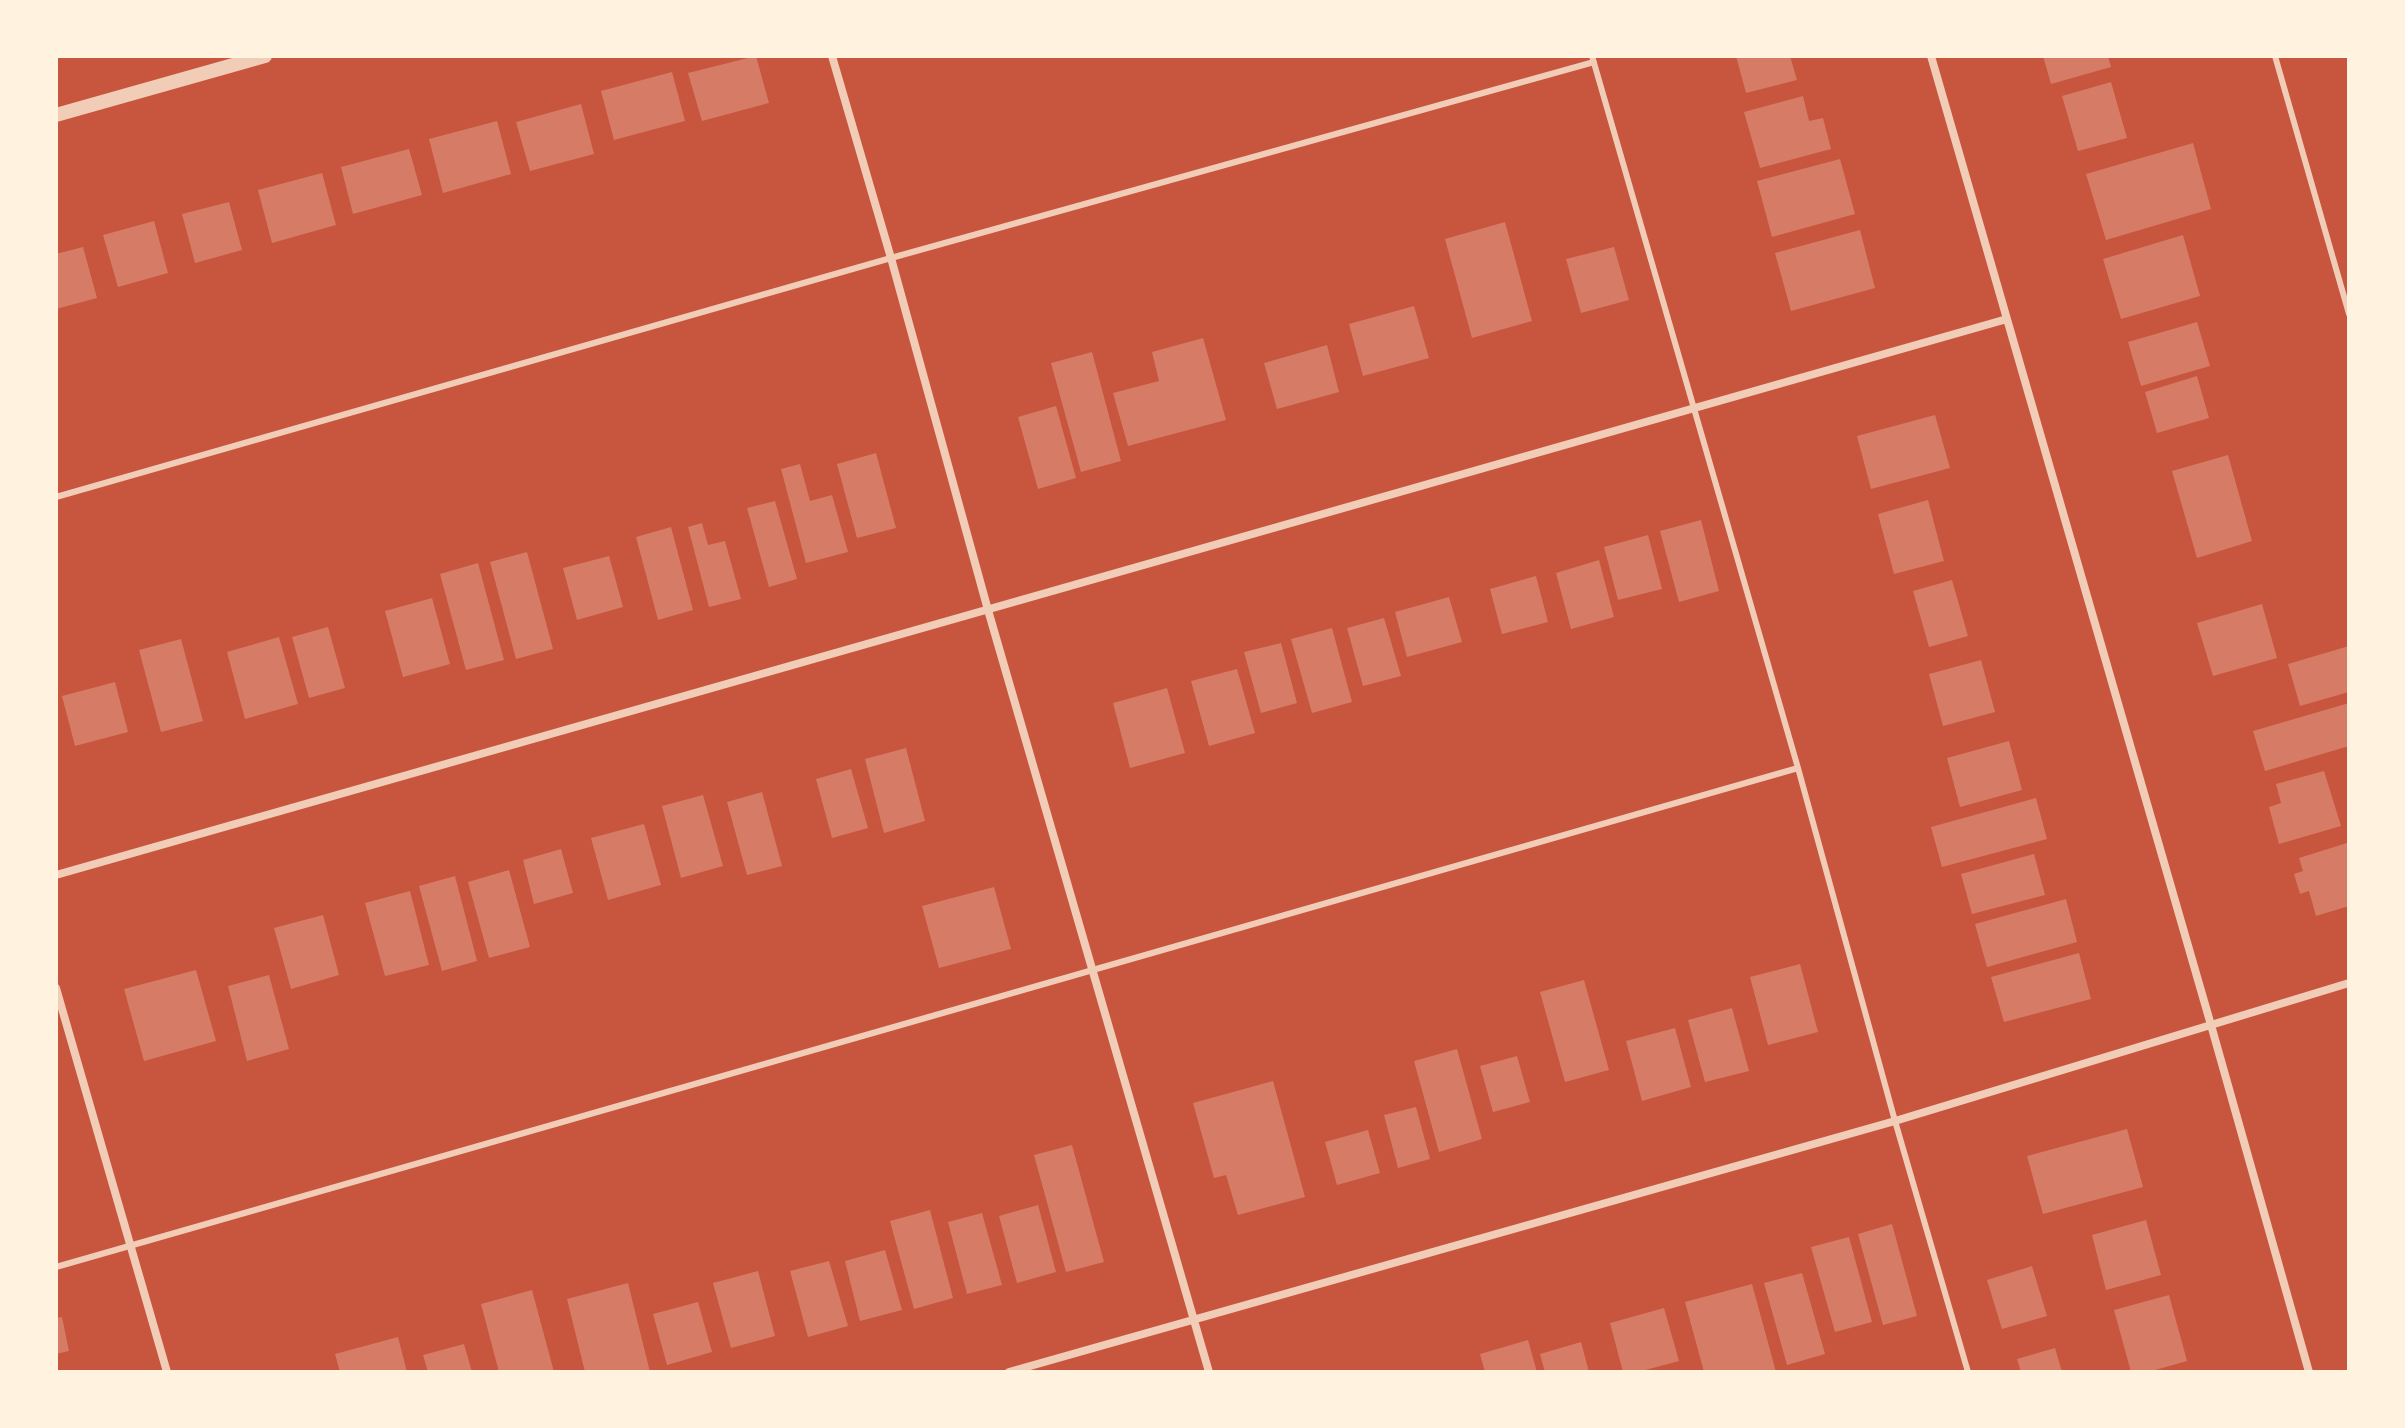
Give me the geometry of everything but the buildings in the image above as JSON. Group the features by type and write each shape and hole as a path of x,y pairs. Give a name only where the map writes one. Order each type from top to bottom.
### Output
{"street":[{"path":"56,115 265,56"},
{"path":"832,56 988,610 1209,1372"},
{"path":"1931,56 2309,1372"},
{"path":"56,875 2007,319"},
{"path":"1009,1372 1895,1121 2349,983"},
{"path":"56,988 167,1372"}],"lane":[{"path":"2275,56 2349,314"},
{"path":"56,497 1593,59 1798,768 1968,1372"},
{"path":"56,1267 1798,768"}]}
